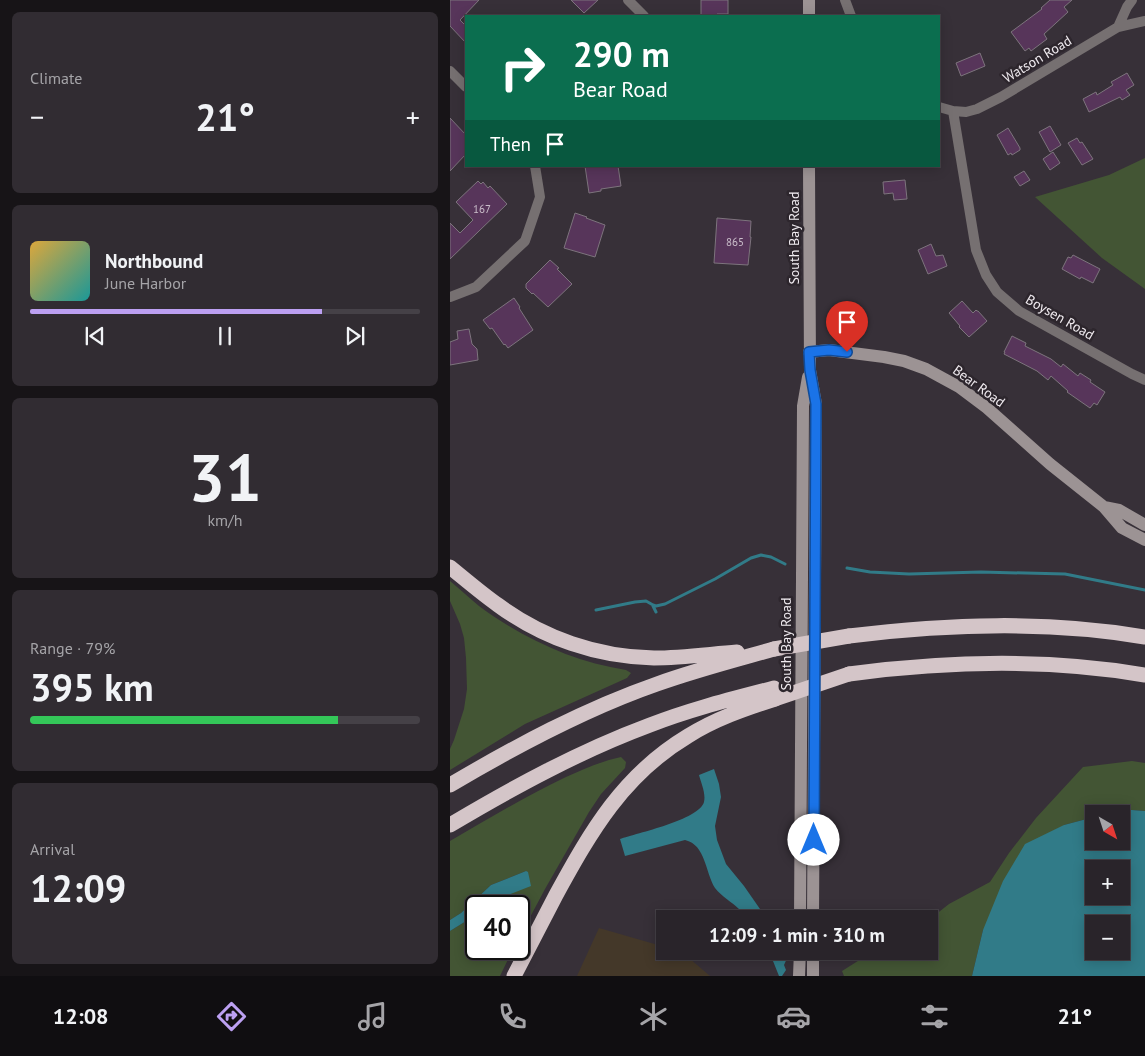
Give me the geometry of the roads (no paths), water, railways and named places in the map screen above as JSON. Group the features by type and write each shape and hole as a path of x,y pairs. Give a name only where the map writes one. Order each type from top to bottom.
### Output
{"highway":[{"path":"450,567 498,605 527,624 558,639 602,652 654,658 774,649"},
{"path":"450,785 542,734 618,699 696,670 774,649 848,636 968,626 1010,625 1093,630 1145,637"},
{"path":"450,825 540,774 578,755 652,724 693,710 774,693 849,674 889,668 981,663 1097,668 1145,675"},
{"path":"514,976 584,845 609,807 633,780 686,737 716,720 774,693"}],"street":[{"path":"628,0 643,15"},
{"path":"845,0 851,15"},
{"path":"1118,27 1132,0"},
{"name":"Watson Road","path":"940,107 966,112 977,109 1001,97 1118,27 1145,21"},
{"path":"450,71 465,86"},
{"name":"Boysen Road","path":"953,111 976,250 986,275 997,292 1019,311 1145,380"},
{"path":"450,297 476,287 525,241 540,197 535,167"},
{"name":"South Bay Road","path":"809,167 809,352 816,404 813,910"},
{"name":"Bear Road","path":"809,352 829,350 904,361 926,369 959,387 1104,507 1122,528 1145,540"},
{"name":"South Bay Road","path":"800,910 803,406 810,370"},
{"name":"Bear Road","path":"1104,507 1119,510 1145,525"},
{"path":"800,960 800,976"},
{"path":"813,960 813,976"}],"water":[{"path":"714,769 721,797 715,826 717,840 726,864 761,910 740,910 718,891 712,882 701,853 697,847 685,840 625,856 620,839 680,820 700,809 704,802 704,792 699,775"},
{"path":"1130,810 1145,811 1145,976 972,976 983,930 1003,881 1025,844 1064,825 1085,819 1085,850 1130,850"},
{"path":"526,871 528,872 531,886 508,895 480,895 491,885"},
{"path":"465,909 465,922 450,931 450,920"},
{"path":"773,960 786,960 784,965 786,970 782,976 779,976"}],"waterway":[{"path":"596,610 646,601 656,606 665,604 715,579 751,558 761,555 771,557 785,564"},
{"path":"847,568 870,572 909,574 981,572 1065,574 1145,590"},
{"path":"653,606 656,612"}]}
